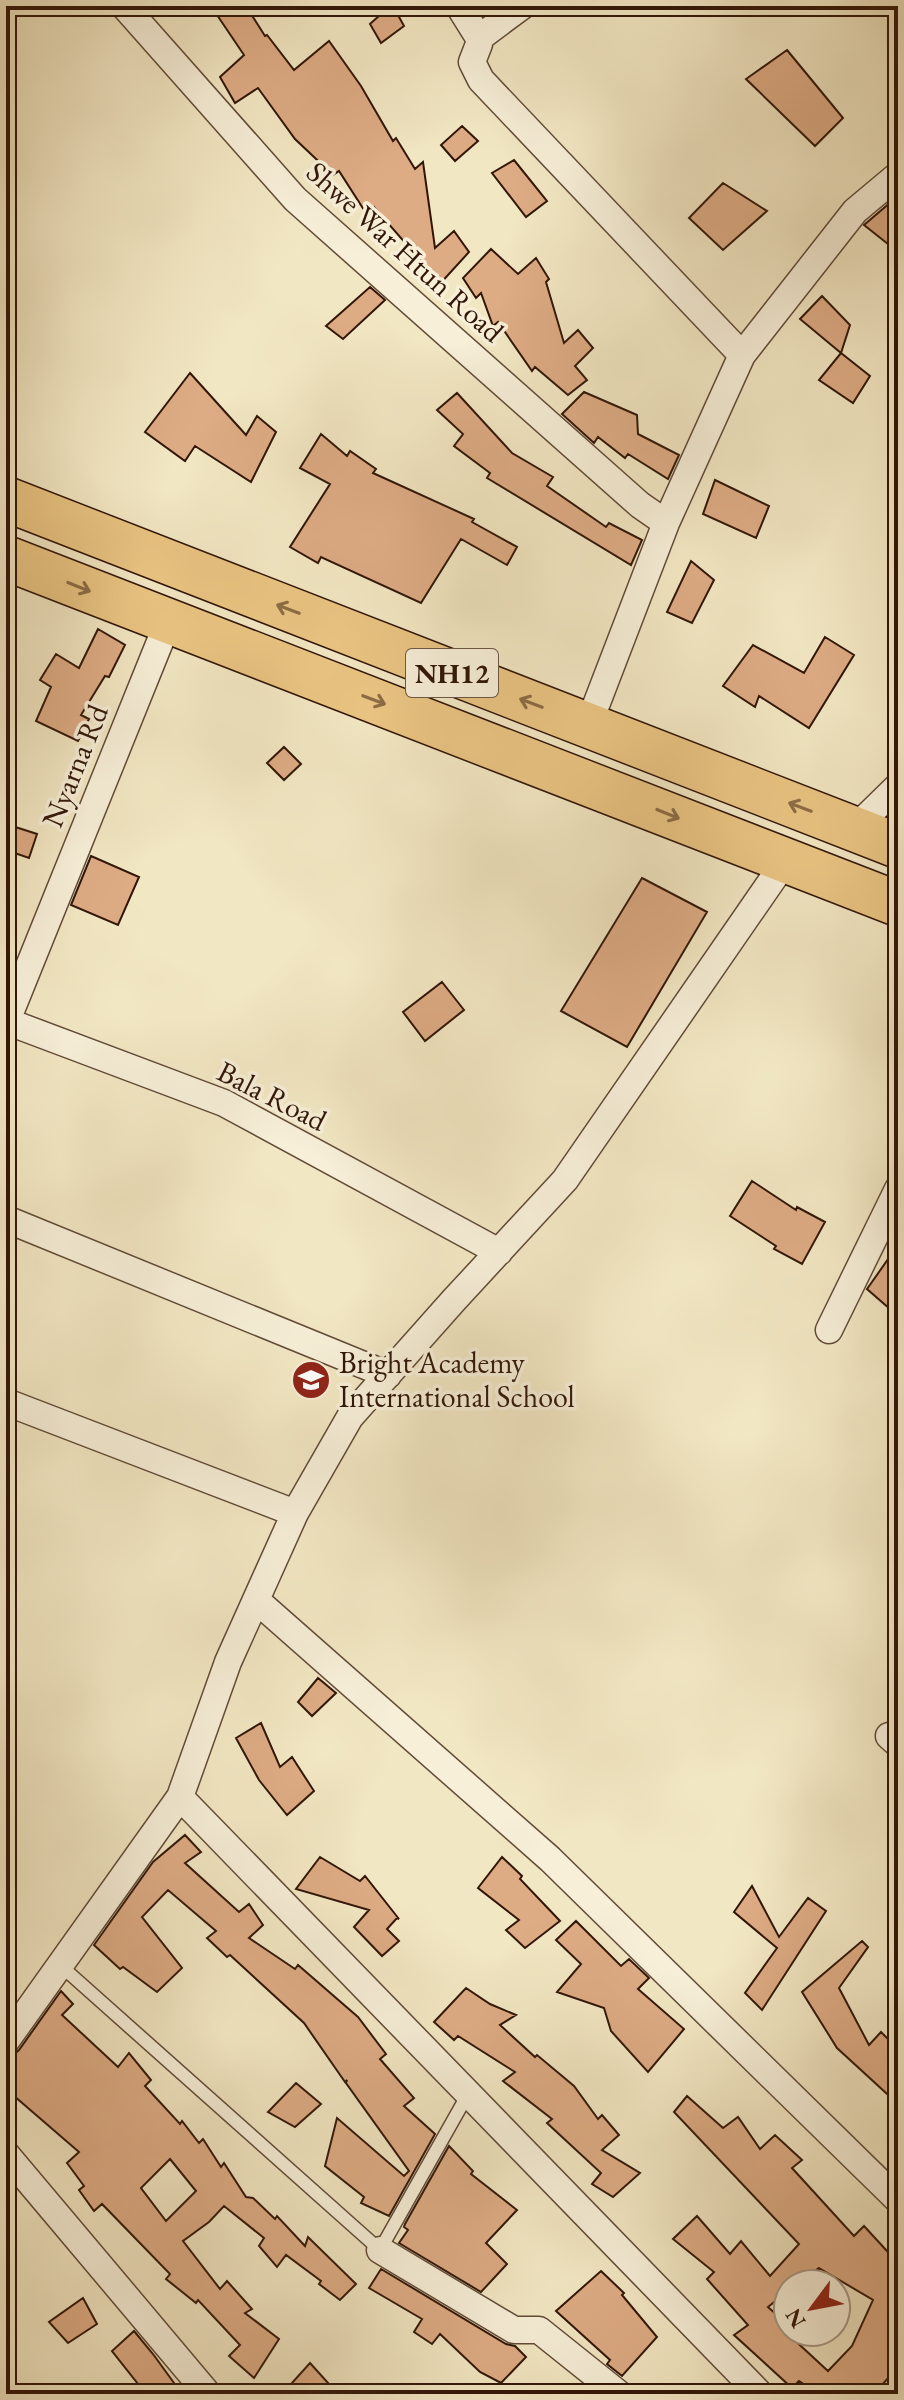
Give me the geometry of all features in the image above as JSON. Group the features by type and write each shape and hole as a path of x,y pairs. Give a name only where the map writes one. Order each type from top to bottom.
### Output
{"highway":[{"path":"11,560 24,506"},
{"name":"NH12","path":"24,506 898,846"},
{"name":"NH12","path":"11,560 898,904"},
{"path":"321,679 340,629"},
{"path":"612,792 632,742"}],"street":[{"name":"Shwe War Htun Road","path":"124,6 295,199 640,505 666,523"},
{"path":"459,6 479,38 472,62 481,80 742,355"},
{"path":"479,38 522,6"},
{"path":"588,726 666,523 742,355 855,211 898,175"},
{"name":"Nyarna Rd","path":"6,1022 168,622"},
{"path":"855,828 898,786"},
{"path":"6,2041 180,1797 228,1662 295,1513 350,1417 565,1180 786,860"},
{"name":"Bala Road","path":"6,1022 224,1103 499,1252"},
{"path":"829,1330 897,1194"},
{"path":"6,1219 388,1375"},
{"path":"6,1402 295,1513"},
{"path":"256,1600 550,1859 898,2200"},
{"path":"180,1797 760,2394"},
{"path":"6,2154 208,2394"},
{"path":"380,2250 514,2330 539,2330 619,2394"}],"lane":[{"path":"60,1965 380,2250 468,2094"}],"building":[{"path":"211,6 246,6 265,36 294,70 329,41 361,86 393,141 396,138 415,169 423,162 435,248 454,231 469,252 438,286 421,269 421,261 374,207 366,213 339,171 333,175 295,139 258,88 235,103 220,77 244,55"},
{"path":"393,6 404,26 381,43 370,24"},
{"path":"787,50 843,118 815,146 746,79"},
{"path":"462,126 478,141 455,161 441,145"},
{"path":"514,160 547,201 526,217 492,173"},
{"path":"723,183 767,211 723,250 689,218"},
{"path":"898,196 898,252 864,225"},
{"path":"491,249 518,274 536,258 549,279 546,282 564,343 578,330 593,348 575,366 587,380 568,395 535,367 532,371 498,322 493,326 481,293 476,298 463,278"},
{"path":"370,287 385,300 343,339 326,326"},
{"path":"822,296 850,325 841,353 800,319"},
{"path":"841,353 870,376 853,403 819,380"},
{"path":"190,373 246,435 257,416 276,432 251,482 195,446 185,461 145,432"},
{"path":"584,392 637,415 638,434 679,455 668,479 628,454 625,458 598,437 594,443 562,414"},
{"path":"457,393 512,453 553,477 547,486 606,527 609,523 642,540 631,565 487,478 490,473 454,446 463,434 437,410"},
{"path":"321,434 347,456 350,451 376,469 373,473 474,519 472,522 517,547 507,565 461,539 421,603 321,557 318,563 290,547 330,484 300,468"},
{"path":"715,480 769,506 756,538 703,514"},
{"path":"691,561 714,580 692,623 667,612"},
{"path":"98,629 125,645 109,677 105,676 81,715 89,719 78,741 36,721 51,687 40,680 56,654 79,668"},
{"path":"825,637 854,655 809,728 759,696 755,707 723,686 753,645 804,673"},
{"path":"284,747 301,764 284,780 267,763"},
{"path":"6,824 37,834 29,858 6,850"},
{"path":"91,856 139,877 118,925 71,905"},
{"path":"642,878 707,912 627,1047 561,1011"},
{"path":"442,982 464,1010 425,1041 403,1012"},
{"path":"752,1181 796,1210 797,1207 825,1222 802,1264 774,1249 776,1246 730,1216"},
{"path":"898,1245 898,1316 867,1289"},
{"path":"318,1678 336,1693 312,1716 298,1702"},
{"path":"261,1723 280,1767 292,1757 314,1791 287,1815 259,1780 236,1738"},
{"path":"185,1835 201,1852 185,1863 239,1912 249,1904 263,1925 249,1938 295,1969 298,1965 358,2017 386,2054 380,2059 414,2098 404,2106 435,2134 389,2216 361,2203 364,2197 325,2166 337,2118 404,2176 409,2171 304,2023 207,1938 216,1931 168,1890 142,1917 182,1968 157,1992 123,1967 120,1969 94,1945 153,1862"},
{"path":"320,1857 360,1881 365,1876 399,1919 387,1929 399,1941 382,1956 354,1927 369,1910 296,1889"},
{"path":"502,1857 560,1921 525,1948 506,1930 519,1920 478,1888"},
{"path":"752,1886 779,1937 808,1898 826,1911 762,2010 745,1993 777,1948 734,1912"},
{"path":"576,1921 621,1966 629,1959 649,1978 638,1989 684,2029 648,2072 611,2031 604,2008 557,1992 581,1964 556,1940"},
{"path":"862,1941 868,1947 839,1988 869,2045 881,2032 898,2049 898,2104 837,2048 802,1992"},
{"path":"466,1988 490,2004 516,2015 500,2025 535,2057 537,2055 574,2086 598,2119 602,2115 619,2135 602,2150 640,2173 613,2197 592,2184 601,2173 547,2123 552,2119 503,2081 515,2072 458,2036 454,2040 434,2022"},
{"path":"61,1991 73,2004 62,2015 118,2067 129,2053 151,2080 145,2086 180,2124 182,2121 199,2143 203,2139 221,2167 224,2163 246,2197 253,2198 275,2219 277,2216 305,2246 308,2237 356,2284 340,2300 319,2284 321,2281 286,2255 277,2267 259,2246 264,2238 224,2206 209,2222 183,2241 220,2289 227,2281 252,2309 245,2313 279,2339 254,2378 229,2356 240,2345 198,2300 196,2303 166,2279 170,2274 102,2204 94,2211 79,2190 84,2186 67,2163 79,2152 6,2089 6,2057 19,2050","holes":["170,2159 196,2191 166,2221 141,2188"]},
{"path":"296,2083 321,2104 295,2127 268,2112"},
{"path":"687,2096 723,2128 738,2117 760,2149 775,2135 802,2160 792,2168 854,2236 864,2226 898,2263 898,2367 874,2394 806,2394 811,2389 799,2381 792,2388 734,2335 748,2325 707,2279 714,2272 673,2239 697,2216 730,2254 741,2241 770,2276 772,2274 772,2304 768,2307 772,2311 772,2348 803,2348 828,2371 852,2348 873,2300 852,2288 852,2268 777,2268 799,2244 674,2112"},
{"path":"449,2146 473,2171 471,2174 517,2210 486,2243 507,2264 481,2292 399,2243 408,2230 405,2224"},
{"path":"381,2269 506,2344 515,2346 526,2357 501,2383 480,2372 440,2334 432,2344 414,2332 422,2319 369,2288"},
{"path":"601,2271 624,2293 622,2295 657,2337 622,2376 607,2364 610,2360 556,2311"},
{"path":"83,2298 97,2324 68,2343 49,2322"},
{"path":"134,2331 182,2394 146,2394 112,2351"},
{"path":"310,2363 338,2394 282,2394"}],"place":[{"name":"Bright Academy International School","path":"311,1380"}]}
